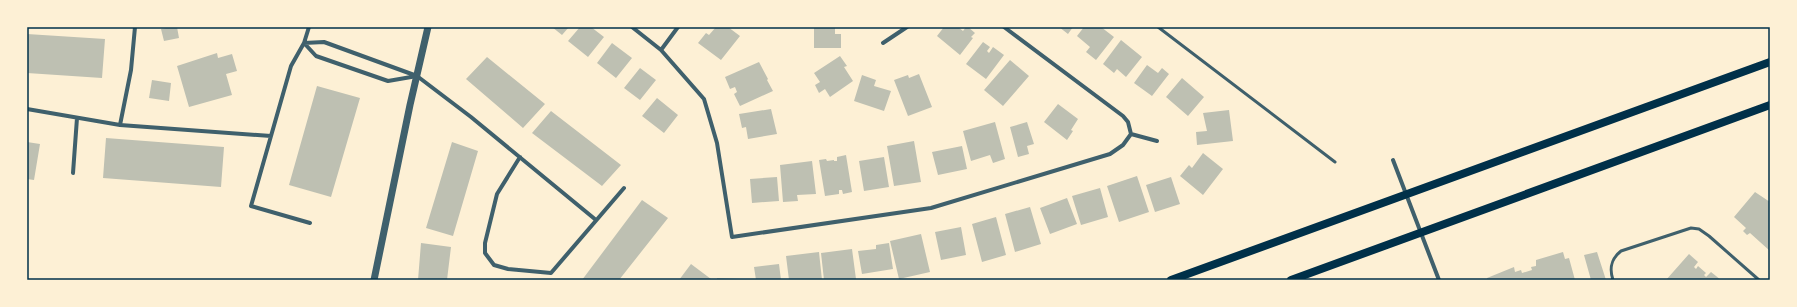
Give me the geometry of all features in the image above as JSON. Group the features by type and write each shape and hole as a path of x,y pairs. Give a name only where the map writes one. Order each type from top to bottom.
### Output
{"main road":[{"path":"1171,280 1770,62"},
{"path":"1291,280 1770,105"}],"street":[{"path":"120,126 131,70 135,27"},
{"path":"309,27 304,42 291,66 251,206 310,223"},
{"path":"374,280 428,27"},
{"path":"632,27 661,50 704,99 717,143 732,237 931,208 1110,154 1123,145 1131,134"},
{"path":"661,50 678,27"},
{"path":"883,43 907,27"},
{"path":"1004,27 1123,116 1128,122 1131,134"},
{"path":"304,42 324,42 417,76 520,157 596,220"},
{"path":"304,42 316,56 388,81 417,76"},
{"path":"27,109 120,126 271,136"},
{"path":"73,173 77,118"},
{"path":"1131,134 1157,142"},
{"path":"520,157 497,194 485,243 485,253 494,265 508,269 551,273 624,188"},
{"path":"1393,160 1422,232 1439,280"}],"lane":[{"path":"1158,27 1335,162"},
{"path":"1612,280 1611,265 1614,256 1621,251 1691,228 1699,229 1710,236 1759,280"}],"building":[{"path":"177,27 179,38 164,41 161,29"},
{"path":"552,27 569,27 562,35"},
{"path":"580,27 591,27 604,37 588,57 568,41"},
{"path":"716,27 728,27 740,36 721,60 698,43 706,33 709,35"},
{"path":"814,27 835,27 835,34 841,34 841,48 814,48"},
{"path":"944,27 958,27 963,31 966,27 968,27 975,33 960,55 937,36"},
{"path":"1059,27 1073,27 1068,34"},
{"path":"1084,27 1101,27 1114,37 1096,60 1086,52 1090,47 1077,36"},
{"path":"27,34 105,39 102,78 27,73"},
{"path":"1121,40 1142,57 1126,77 1117,69 1114,73 1103,64"},
{"path":"983,42 990,47 987,51 989,53 993,47 1004,55 986,79 966,64"},
{"path":"612,43 632,58 616,78 597,63"},
{"path":"217,53 218,58 232,54 237,71 226,74 232,95 189,107 177,66"},
{"path":"840,56 847,66 844,67 853,81 830,97 825,89 819,93 815,85 820,82 814,73"},
{"path":"487,57 545,104 523,128 466,79"},
{"path":"1010,60 1029,76 1003,106 984,90"},
{"path":"759,62 773,91 740,106 734,94 737,92 735,87 730,89 725,77"},
{"path":"1147,65 1158,73 1162,68 1169,74 1152,96 1134,83"},
{"path":"640,68 656,80 640,100 624,88"},
{"path":"919,74 932,107 908,116 894,80 908,75 909,78"},
{"path":"862,75 876,80 874,86 891,91 884,111 854,101"},
{"path":"1182,78 1204,97 1188,116 1166,97"},
{"path":"152,80 171,83 169,101 149,98"},
{"path":"317,86 360,98 331,197 289,185"},
{"path":"657,98 678,115 664,133 642,116"},
{"path":"1058,104 1078,119 1067,140 1044,122"},
{"path":"771,109 777,134 748,139 746,127 742,128 739,114"},
{"path":"1229,110 1233,141 1197,145 1196,132 1207,131 1203,113"},
{"path":"551,111 621,165 602,186 532,133"},
{"path":"995,122 1005,159 993,163 990,155 971,161 963,131"},
{"path":"1027,122 1034,144 1027,146 1029,154 1018,157 1010,127"},
{"path":"106,138 224,147 221,187 103,178"},
{"path":"914,141 921,182 894,186 887,146"},
{"path":"27,142 40,144 34,180 27,179"},
{"path":"452,142 478,151 453,236 426,228"},
{"path":"962,146 967,169 938,175 932,152"},
{"path":"1203,153 1223,169 1203,195 1180,176 1189,165 1192,168"},
{"path":"846,155 852,192 843,194 842,190 839,190 839,194 825,196 819,160 826,159 827,161 837,161 837,157"},
{"path":"884,157 889,187 864,191 859,161"},
{"path":"812,161 816,194 797,195 798,201 783,202 780,165"},
{"path":"1137,176 1149,212 1119,222 1107,186"},
{"path":"777,177 779,201 752,203 750,179"},
{"path":"1171,177 1180,204 1155,212 1146,185"},
{"path":"1100,188 1108,217 1081,225 1072,196"},
{"path":"1755,192 1770,202 1770,251 1750,233 1747,235 1743,231 1746,228 1734,217"},
{"path":"1067,198 1077,224 1050,234 1040,208"},
{"path":"642,200 668,218 619,280 582,280"},
{"path":"1030,207 1041,244 1015,252 1005,214"},
{"path":"996,217 1006,255 982,262 972,224"},
{"path":"961,227 966,255 941,260 935,232"},
{"path":"921,234 930,272 899,279 890,241"},
{"path":"421,243 451,247 447,280 418,280"},
{"path":"889,243 893,269 862,274 858,251 876,249 876,245"},
{"path":"852,249 856,279 824,280 821,253"},
{"path":"819,252 822,280 789,280 786,256"},
{"path":"1563,252 1565,259 1569,258 1575,280 1487,280 1487,278 1514,267 1515,272 1521,270 1522,273 1532,270 1531,267 1536,266 1536,260"},
{"path":"1597,252 1606,280 1591,280 1584,255"},
{"path":"1689,254 1698,262 1694,267 1696,269 1698,266 1706,273 1704,275 1706,277 1711,272 1721,280 1666,280"},
{"path":"691,264 711,279 679,280"},
{"path":"779,264 781,280 756,280 754,267"},
{"path":"717,278 742,279 742,280 717,280"}]}
